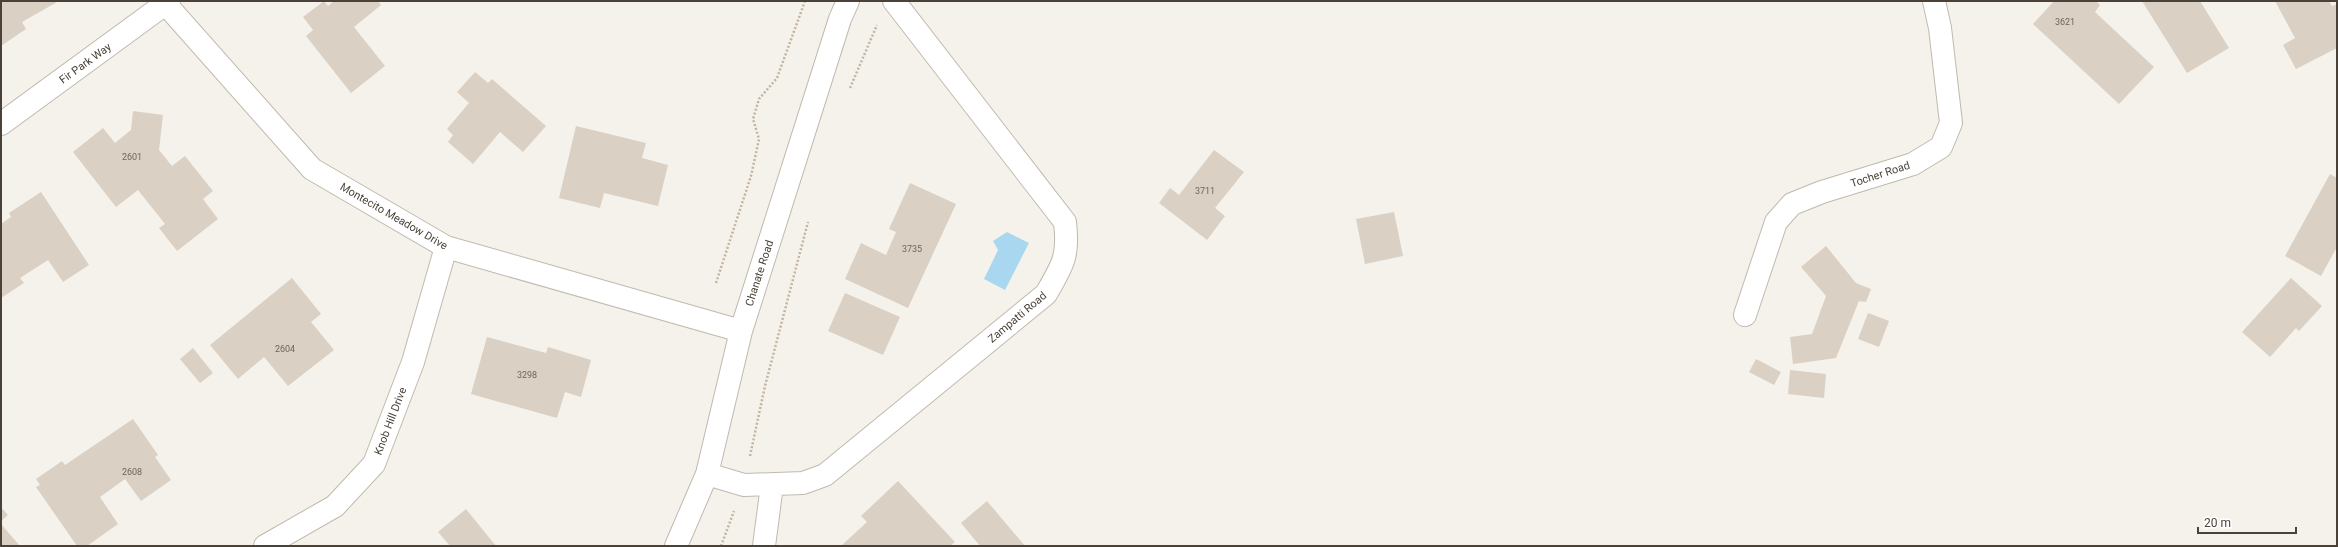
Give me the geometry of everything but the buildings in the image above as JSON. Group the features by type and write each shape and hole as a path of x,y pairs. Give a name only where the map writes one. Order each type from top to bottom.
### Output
{"street":[{"name":"Chanate Road","path":"676,546 707,474 741,331 840,19 848,1"},
{"name":"Zampatti Road","path":"707,474 744,485 803,483 825,475 1046,294 1063,264 1067,244 1065,222 894,1"},
{"name":"Tocher Road","path":"1745,315 1776,222 1792,204 1822,192 1913,164 1940,147 1951,123 1940,28 1934,1"},
{"name":"Montecito Meadow Drive","path":"166,2 312,169 446,247 741,331"},
{"name":"Fir Park Way","path":"1,124 166,2"},
{"name":"Knob Hill Drive","path":"265,546 335,506 374,464 413,362 446,247"},
{"path":"764,546 772,485"}],"path":[{"path":"716,282 751,176 759,139 753,118 759,99 777,78 805,1"},
{"path":"848,94 878,22"},
{"path":"721,546 744,485 765,386 809,217"}],"water":[{"path":"1007,232 1029,243 1005,290 984,279 998,250 993,241"}]}
